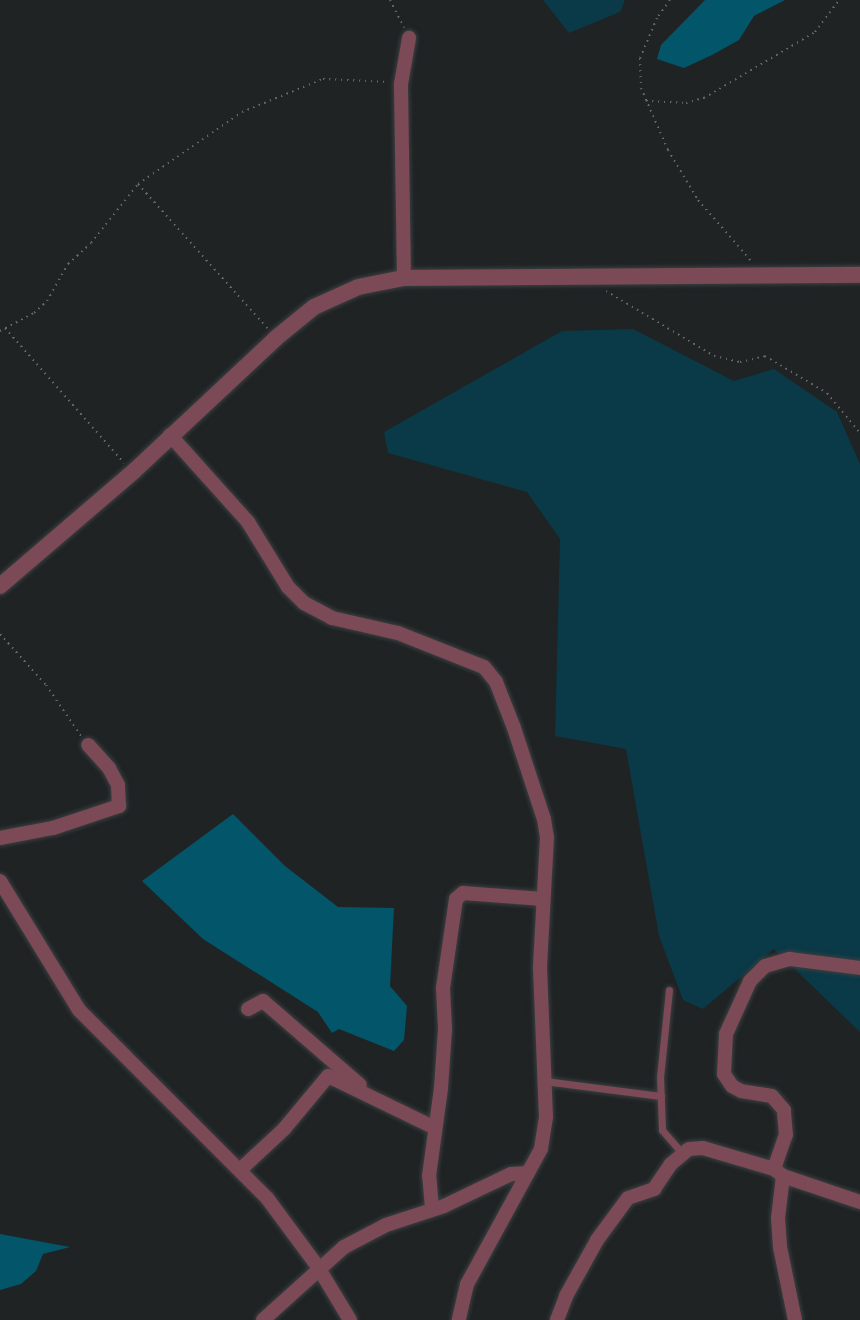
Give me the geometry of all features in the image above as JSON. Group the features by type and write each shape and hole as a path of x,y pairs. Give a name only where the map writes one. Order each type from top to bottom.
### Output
{"street":[{"path":"404,278 401,84 409,39"},
{"path":"0,586 133,472 276,338 314,307 358,287 404,278 762,273 860,275"},
{"path":"170,435 248,522 288,587 304,603 333,618 398,633 484,667 496,682 544,819 540,968 546,1117 541,1149 467,1284 459,1320"},
{"path":"0,838 53,828 119,806 118,785 110,768 88,746"},
{"path":"0,881 79,1010 241,1169 267,1198 318,1267 350,1320"},
{"path":"432,1208 429,1176 446,1029 443,988 456,899 463,893 543,899"},
{"path":"795,1320 780,1247 778,1218 779,1173 786,1135 784,1110 772,1096 741,1091 732,1086 724,1074 726,1034 750,981 765,966 790,959 860,968"},
{"path":"248,1009 263,1001 375,1099"},
{"path":"241,1169 284,1129 328,1076 435,1128"},
{"path":"557,1320 566,1296 597,1240 628,1198 654,1189 682,1153 703,1148 860,1202"},
{"path":"263,1320 318,1267 344,1247 386,1225 511,1174 528,1173"}],"lane":[{"path":"669,990 660,1096 662,1130 682,1153"},
{"path":"544,1081 660,1096"}],"path":[{"path":"390,0 409,39"},
{"path":"670,0 657,18 640,58 641,88 668,150 698,200 762,273"},
{"path":"646,101 686,103 704,98 815,32 838,0"},
{"path":"0,331 47,302 68,264 91,243 138,184 242,112 309,83 346,78 401,84"},
{"path":"138,184 276,338"},
{"path":"580,275 714,356 740,362 765,356 827,393 858,425 860,433"},
{"path":"5,328 133,472"},
{"path":"0,634 46,685 88,746"}],"shaded area":[{"path":"543,0 625,0 620,12 569,33"},
{"path":"705,0 785,0 754,16 739,40 684,68 657,59 661,45"},
{"path":"633,329 734,381 774,369 837,412 860,464 860,1032 774,949 703,1009 683,1000 659,936 626,749 555,736 560,539 527,492 388,453 384,432 562,331"},
{"path":"233,814 285,866 338,907 394,908 390,986 407,1006 404,1040 394,1051 339,1029 332,1033 318,1012 203,939 142,881"},
{"path":"0,1234 70,1247 43,1254 36,1271 21,1284 0,1290"}]}
